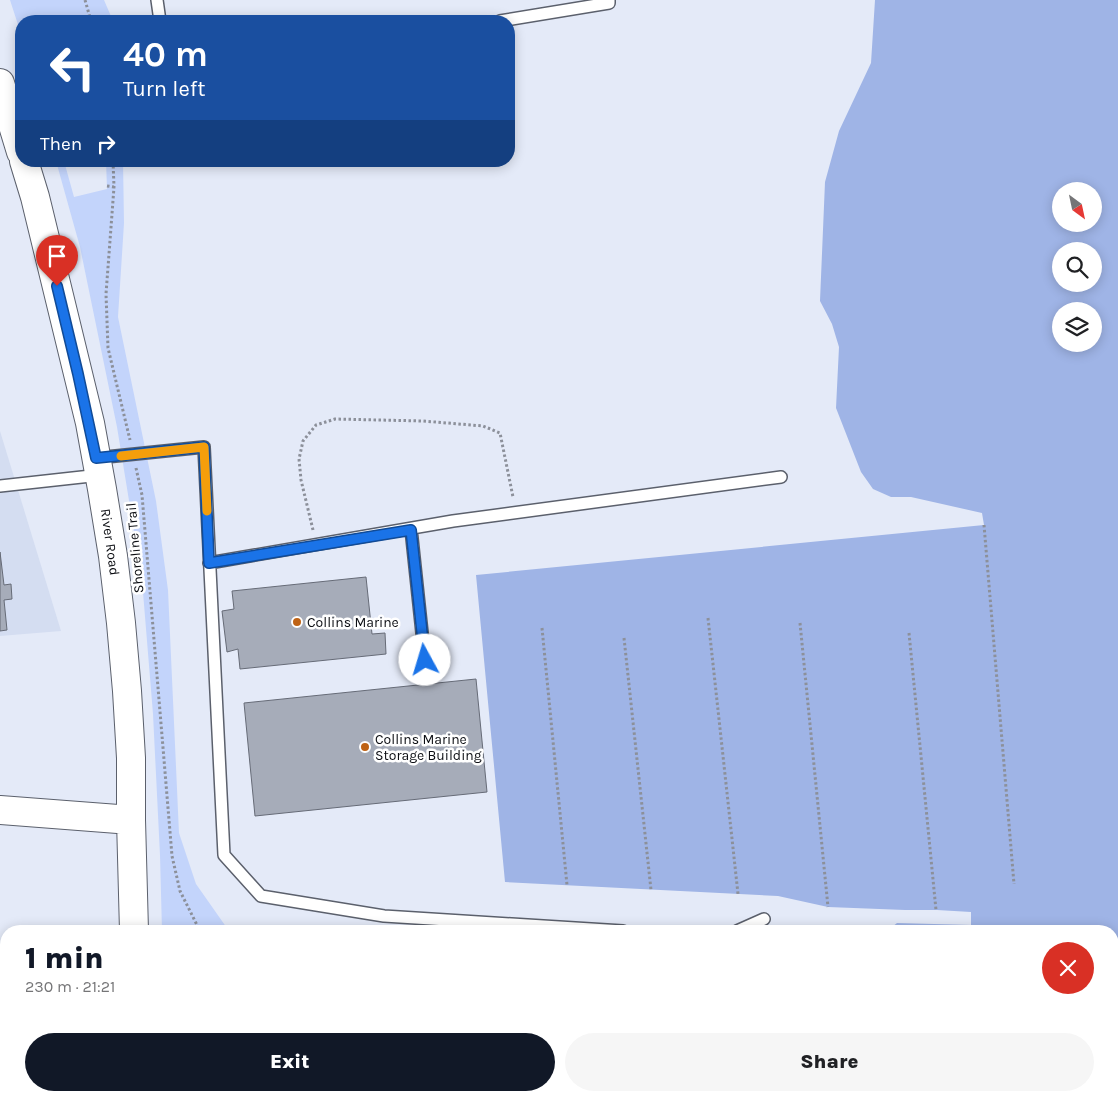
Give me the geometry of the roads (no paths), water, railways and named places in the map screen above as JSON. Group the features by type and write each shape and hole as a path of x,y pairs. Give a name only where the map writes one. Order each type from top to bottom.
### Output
{"main road":[{"path":"5,91 15,129"},
{"name":"River Road","path":"26,167 35,197 90,423 113,556 121,623 131,758 134,925"},
{"path":"0,810 131,820"}],"lane":[{"path":"157,0 159,15"},
{"path":"515,19 609,3 609,0"},
{"path":"0,486 98,467 133,454 204,447 224,855 261,896 384,916 527,925"},
{"path":"209,563 411,530 452,521 781,477"},
{"path":"411,530 425,660"},
{"path":"749,925 764,918"}],"place":[{"name":"Collins Marine","path":"297,622"},
{"name":"Collins Marine Storage Building","path":"365,747"}]}
